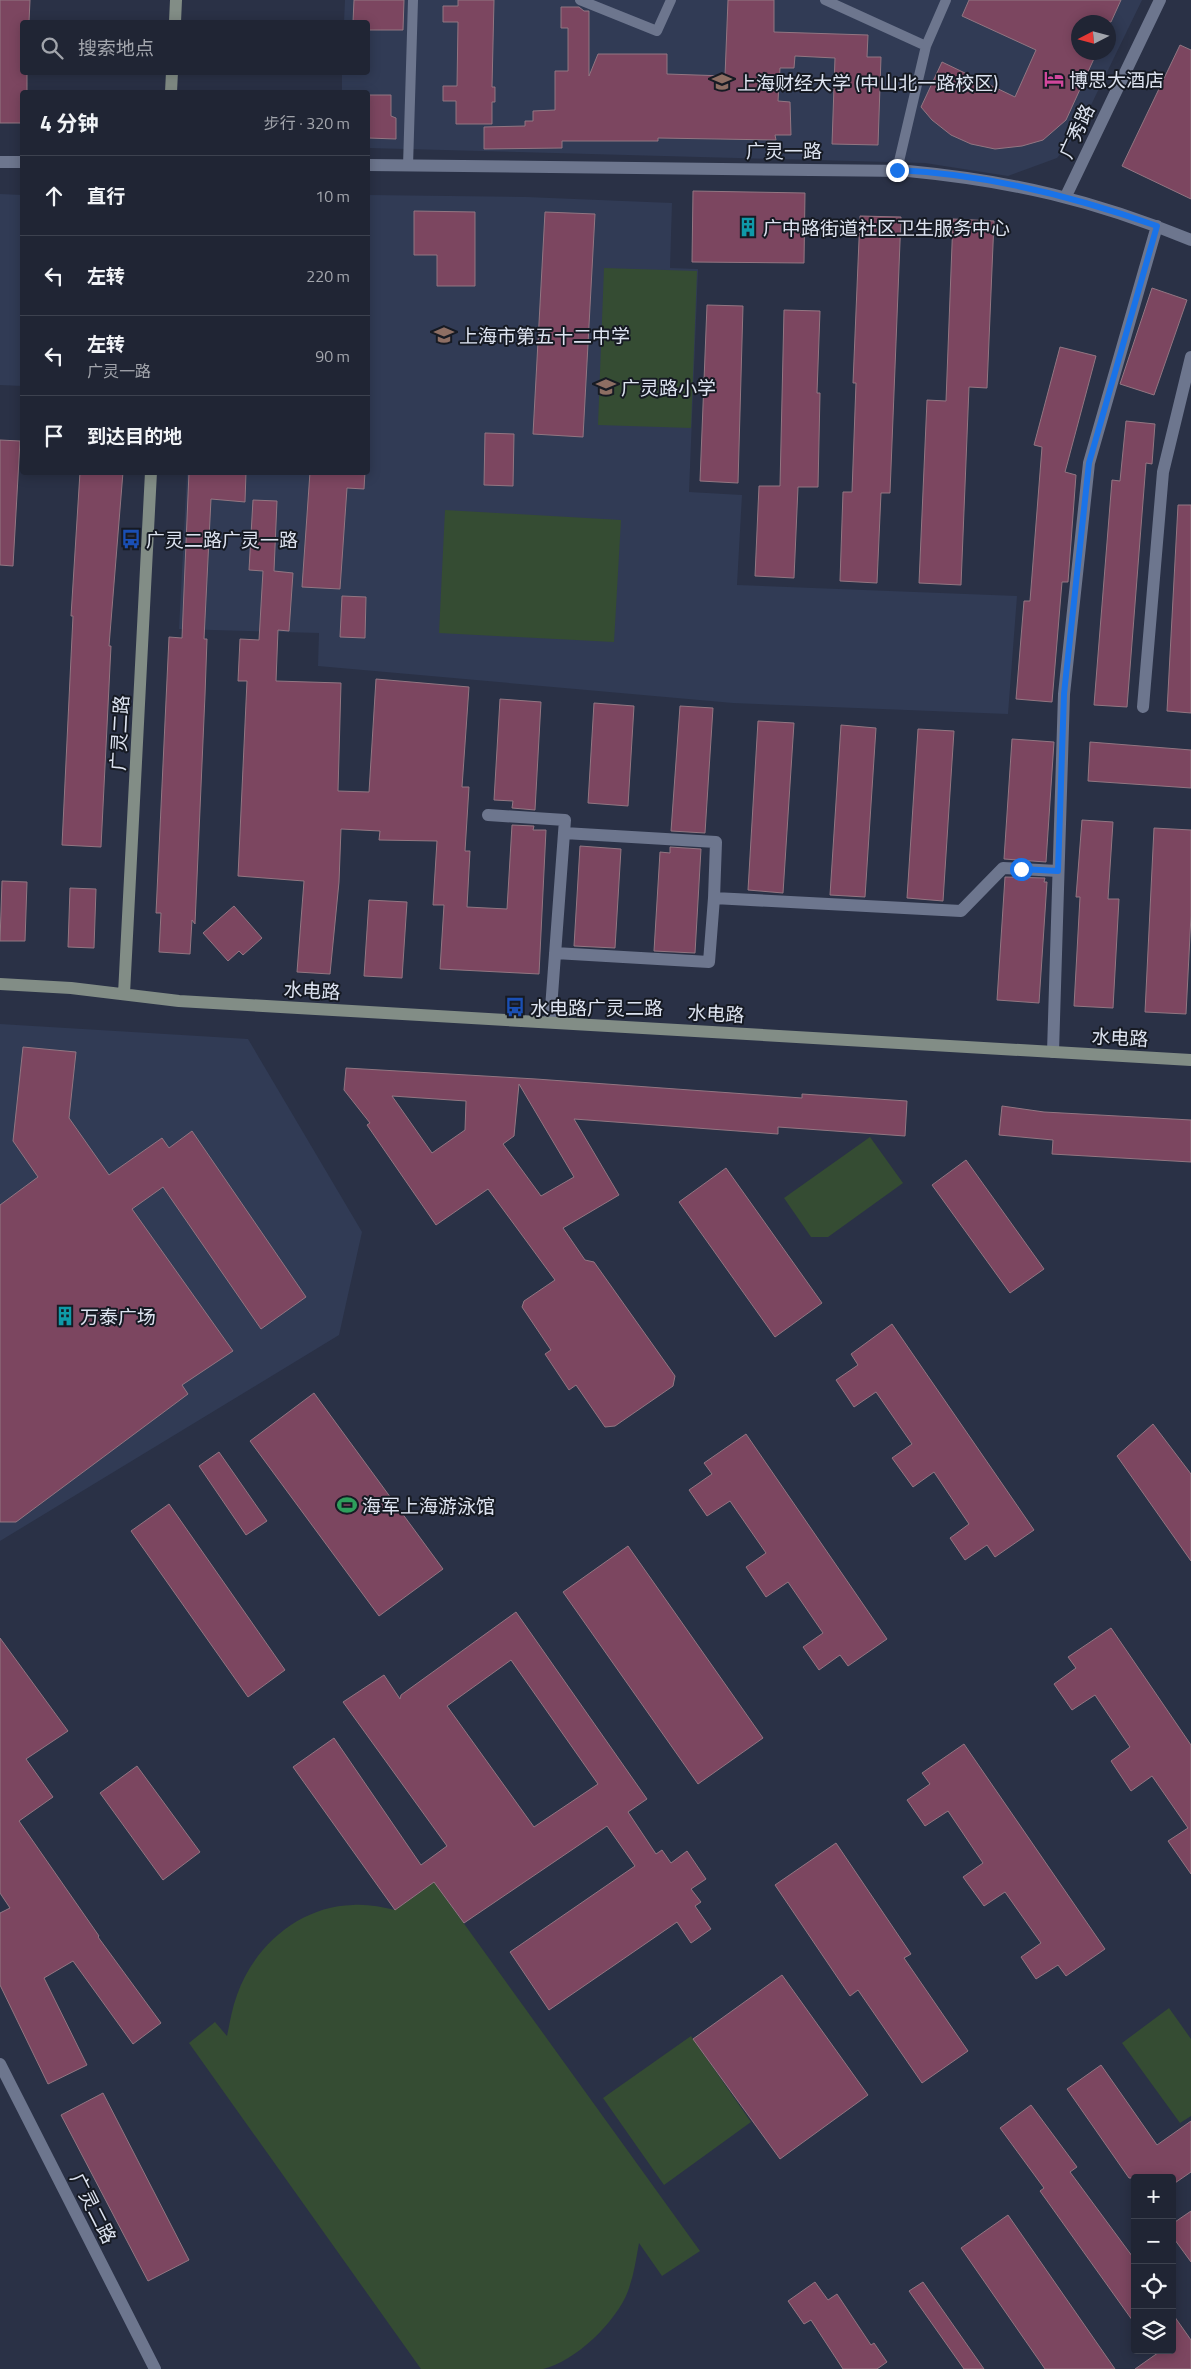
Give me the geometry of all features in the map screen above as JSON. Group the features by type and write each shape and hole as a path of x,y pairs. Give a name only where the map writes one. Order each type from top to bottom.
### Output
{"main road":[{"path":"175,20 176,0"},
{"path":"171,90 172,75"},
{"name":"广灵二路","path":"124,994 151,475"},
{"name":"水电路","path":"0,984 124,994 179,1001 1191,1060"}],"street":[{"name":"广秀路","path":"1066,196 1160,0"},
{"path":"0,162 20,162"},
{"name":"广灵一路","path":"370,166 897,170 989,180 1066,196 1157,226 1191,240"},
{"path":"1053,1052 1064,694 1089,463 1157,226"},
{"path":"1143,707 1163,472 1191,357"},
{"path":"488,815 565,820 550,1022"},
{"path":"555,953 709,962 714,898 716,842 564,833"},
{"path":"714,898 961,911 1003,868 1058,871"},
{"name":"广灵二路","path":"0,2064 155,2369"}],"lane":[{"path":"408,166 413,0"},
{"path":"580,0 657,31 671,0"},
{"path":"825,0 926,46"},
{"path":"897,170 926,46 946,0"}],"shaded area":[{"name":"上海财经大学 (中山北一路校区)","path":"345,0 1142,0 1116,54 1116,15 1071,15 1071,60 1113,60 1077,134 1057,158 1008,176 925,163 370,148 370,90 342,90 342,75 370,75 370,20 344,20"},
{"path":"0,194 20,195 20,386 0,385"},
{"name":"上海市第五十二中学","path":"370,195 526,197 672,203 670,268 698,269 689,492 742,495 737,585 1017,596 1008,714 733,703 318,666 319,633 179,629 187,475 370,475"},
{"name":"万泰广场","path":"0,1024 248,1039 362,1232 339,1335 0,1541"}],"green space":[{"path":"604,268 697,271 691,428 598,425"},
{"path":"445,510 621,520 614,642 439,633"},
{"path":"870,1137 903,1183 828,1237 811,1237 784,1198"},
{"path":"434,1882 700,2251 662,2276 639,2243 628,2291 615,2315 581,2349 555,2365 543,2369 421,2369 189,2043 215,2022 227,2036 237,1995 255,1960 267,1945 297,1921 333,1907 364,1905 395,1910"},
{"path":"1169,2008 1191,2039 1191,2116 1180,2123 1122,2043"},
{"path":"691,2036 751,2122 664,2185 603,2098"}],"building":[{"path":"0,0 30,0 29,20 20,20 20,75 27,75 27,90 20,90 20,123 0,123"},
{"path":"354,0 404,0 403,30 370,30 370,20 353,20"},
{"path":"458,0 494,0 492,87 495,87 495,102 492,102 492,124 456,124 456,101 443,101 443,86 457,86 458,22 443,22 443,6 458,6"},
{"path":"728,0 774,0 774,32 868,35 867,57 881,57 878,145 832,144 835,58 795,56 794,68 780,68 778,101 790,102 791,135 775,135 776,140 658,138 658,141 562,141 562,148 484,149 484,127 525,126 525,121 533,121 533,111 555,110 555,71 568,71 568,28 561,28 561,7 579,7 584,11 589,11 589,76 598,54 667,54 667,74 725,76"},
{"name":"博思大酒店","path":"969,0 1121,0 1114,15 1071,15 1071,60 1093,60 1066,120 1043,140 1022,146 995,149 971,144 951,135 932,120 921,107 942,62 1015,97 1036,50 962,16"},
{"path":"1180,45 1191,50 1191,199 1122,166"},
{"path":"370,95 391,95 391,116 396,118 396,139 370,138"},
{"name":"广中路街道社区卫生服务中心","path":"693,191 805,193 804,263 692,262"},
{"path":"414,211 475,212 475,286 437,286 437,255 414,255"},
{"path":"545,212 595,214 583,437 533,434"},
{"path":"860,216 901,217 890,493 881,493 877,583 840,581 843,492 852,492 856,383 853,383"},
{"path":"953,219 994,221 987,388 969,387 961,585 919,583 927,400 946,401"},
{"path":"1152,288 1187,300 1154,395 1120,384"},
{"path":"707,305 743,306 738,483 700,481"},
{"path":"784,310 820,311 817,393 820,393 818,487 798,487 794,578 755,576 759,486 780,486"},
{"path":"1060,347 1096,356 1065,472 1076,475 1068,582 1062,582 1052,702 1016,699 1024,601 1030,601 1042,447 1034,445"},
{"path":"1126,421 1155,424 1152,464 1146,463 1127,707 1094,705 1112,480 1120,481"},
{"path":"485,433 514,434 513,486 484,485"},
{"path":"0,440 20,441 13,566 0,565"},
{"path":"80,475 123,475 109,646 111,646 101,847 62,845 73,616 71,616"},
{"path":"189,475 246,475 245,502 211,499 204,639 207,639 195,924 192,920 190,954 159,952 161,913 156,913 169,637 182,638"},
{"path":"310,475 365,475 364,489 347,488 340,589 302,587"},
{"path":"253,500 277,501 274,571 293,573 289,631 278,630 276,681 341,683 338,791 369,792 376,679 469,687 462,787 469,787 465,851 470,851 467,907 507,909 512,825 534,826 533,830 546,830 539,974 440,969 444,905 433,905 437,841 379,840 380,831 341,829 339,882 330,974 297,972 304,881 238,876 247,681 238,681 240,639 259,640 263,571 249,570"},
{"path":"1178,505 1191,505 1191,713 1167,711"},
{"path":"342,596 366,597 365,638 340,637"},
{"path":"500,699 541,702 535,810 512,808 513,801 494,800"},
{"path":"594,703 634,706 628,806 588,803"},
{"path":"680,706 713,708 705,833 671,831"},
{"path":"758,721 794,723 783,893 748,890"},
{"path":"841,725 876,728 865,897 830,895"},
{"path":"918,729 954,731 943,901 907,898"},
{"path":"1012,739 1054,742 1046,862 1004,859"},
{"path":"1090,742 1191,750 1191,788 1088,781"},
{"path":"1082,820 1113,822 1108,899 1119,899 1113,1008 1074,1006 1080,897 1076,897"},
{"path":"1154,828 1191,830 1191,915 1186,1014 1145,1012"},
{"path":"580,846 621,849 615,948 574,946"},
{"path":"670,847 701,849 695,953 654,951 660,852 670,853"},
{"path":"1005,877 1045,878 1044,882 1047,882 1039,1003 997,1000"},
{"path":"2,881 27,882 25,941 0,941"},
{"path":"70,888 96,889 94,948 68,947"},
{"path":"369,900 407,902 402,978 364,976"},
{"path":"234,906 262,938 243,955 239,951 228,961 203,933"},
{"path":"23,1047 76,1052 69,1118 109,1175 162,1138 169,1148 192,1131 306,1297 261,1329 163,1187 132,1209 233,1351 182,1385 188,1394 16,1522 0,1522 0,1205 38,1177 13,1141"},
{"path":"346,1068 802,1098 802,1094 907,1101 905,1136 778,1127 778,1134 574,1119 619,1195 563,1228 585,1260 594,1262 675,1376 673,1386 615,1426 605,1427 576,1385 569,1390 545,1354 551,1350 522,1307 524,1301 555,1280 488,1189 436,1225 367,1125 370,1123 344,1090","holes":["519,1084 574,1177 541,1196 503,1144 514,1136","392,1096 466,1101 465,1130 432,1153"]},
{"path":"1002,1106 1044,1112 1191,1120 1191,1162 1052,1154 1053,1140 999,1135"},
{"path":"966,1160 1044,1269 1010,1293 932,1185"},
{"path":"726,1168 822,1303 775,1337 679,1202"},
{"path":"892,1324 1034,1530 995,1557 987,1545 965,1560 950,1538 969,1524 934,1472 913,1487 892,1458 912,1444 876,1392 854,1407 836,1380 858,1365 851,1354"},
{"name":"海军上海游泳馆","path":"314,1393 443,1569 379,1616 250,1441"},
{"path":"1153,1424 1191,1474 1191,1561 1117,1456"},
{"path":"746,1434 887,1639 848,1666 840,1655 819,1670 803,1647 823,1633 788,1582 766,1597 746,1567 766,1553 730,1501 707,1516 689,1490 712,1474 704,1463"},
{"path":"219,1452 267,1521 246,1535 199,1466"},
{"path":"169,1504 285,1670 248,1697 131,1531"},
{"path":"628,1546 763,1738 698,1784 563,1592"},
{"path":"516,1612 647,1799 628,1812 656,1854 662,1850 671,1863 687,1851 706,1879 691,1889 701,1902 695,1906 711,1929 691,1943 677,1922 549,2010 510,1952 635,1866 607,1826 464,1923 434,1882 395,1910 293,1767 334,1738 421,1865 447,1846 343,1702 384,1675 400,1699 401,1695","holes":["511,1660 598,1784 534,1827 447,1706"]},
{"path":"1111,1628 1191,1745 1191,1874 1168,1841 1188,1828 1152,1776 1131,1791 1111,1761 1130,1747 1095,1695 1072,1710 1054,1684 1076,1668 1068,1657"},
{"path":"0,1638 68,1731 26,1759 53,1797 19,1821 98,1937 161,2023 133,2044 73,1961 44,1978 87,2065 48,2084 0,1985 0,1913 10,1908 0,1893"},
{"path":"964,1744 1105,1949 1066,1976 1058,1965 1036,1979 1021,1957 1041,1943 1005,1892 984,1906 963,1877 983,1863 948,1811 925,1826 907,1800 930,1784 922,1773"},
{"path":"137,1766 200,1852 163,1880 100,1793"},
{"path":"836,1843 911,1954 904,1958 968,2051 922,2083 858,1990 850,1996 775,1885"},
{"path":"782,1975 868,2095 780,2159 693,2039"},
{"path":"1101,2065 1157,2145 1191,2121 1191,2172 1176,2182 1176,2174 1131,2174 1131,2178 1129,2178 1067,2089"},
{"path":"103,2093 189,2260 148,2281 61,2115"},
{"path":"1031,2105 1077,2167 1070,2172 1131,2255 1131,2318 1040,2191 1044,2188 1000,2128"},
{"path":"1191,2211 1191,2262 1176,2241 1176,2221"},
{"path":"1008,2215 1115,2369 1045,2369 961,2248"},
{"path":"815,2282 828,2300 837,2294 871,2345 874,2343 887,2362 877,2369 843,2369 811,2320 804,2324 788,2301"},
{"path":"923,2282 984,2369 964,2369 909,2291"},
{"path":"1176,2319 1191,2340 1191,2369 1135,2369 1156,2354 1176,2354"}],"place":[{"name":"博思大酒店","path":"1054,79"},
{"name":"上海财经大学 (中山北一路校区)","path":"722,82"},
{"name":"广中路街道社区卫生服务中心","path":"748,227"},
{"name":"上海市第五十二中学","path":"444,335"},
{"name":"广灵路小学","path":"606,387"},
{"name":"广灵二路广灵一路","path":"131,539"},
{"name":"水电路广灵二路","path":"515,1007"},
{"name":"万泰广场","path":"65,1316"},
{"name":"海军上海游泳馆","path":"347,1505"}],"route":[{"path":"897,170 952,175 1026,187 1108,208 1157,226 1089,463 1064,694 1058,871 1021,869"}]}
